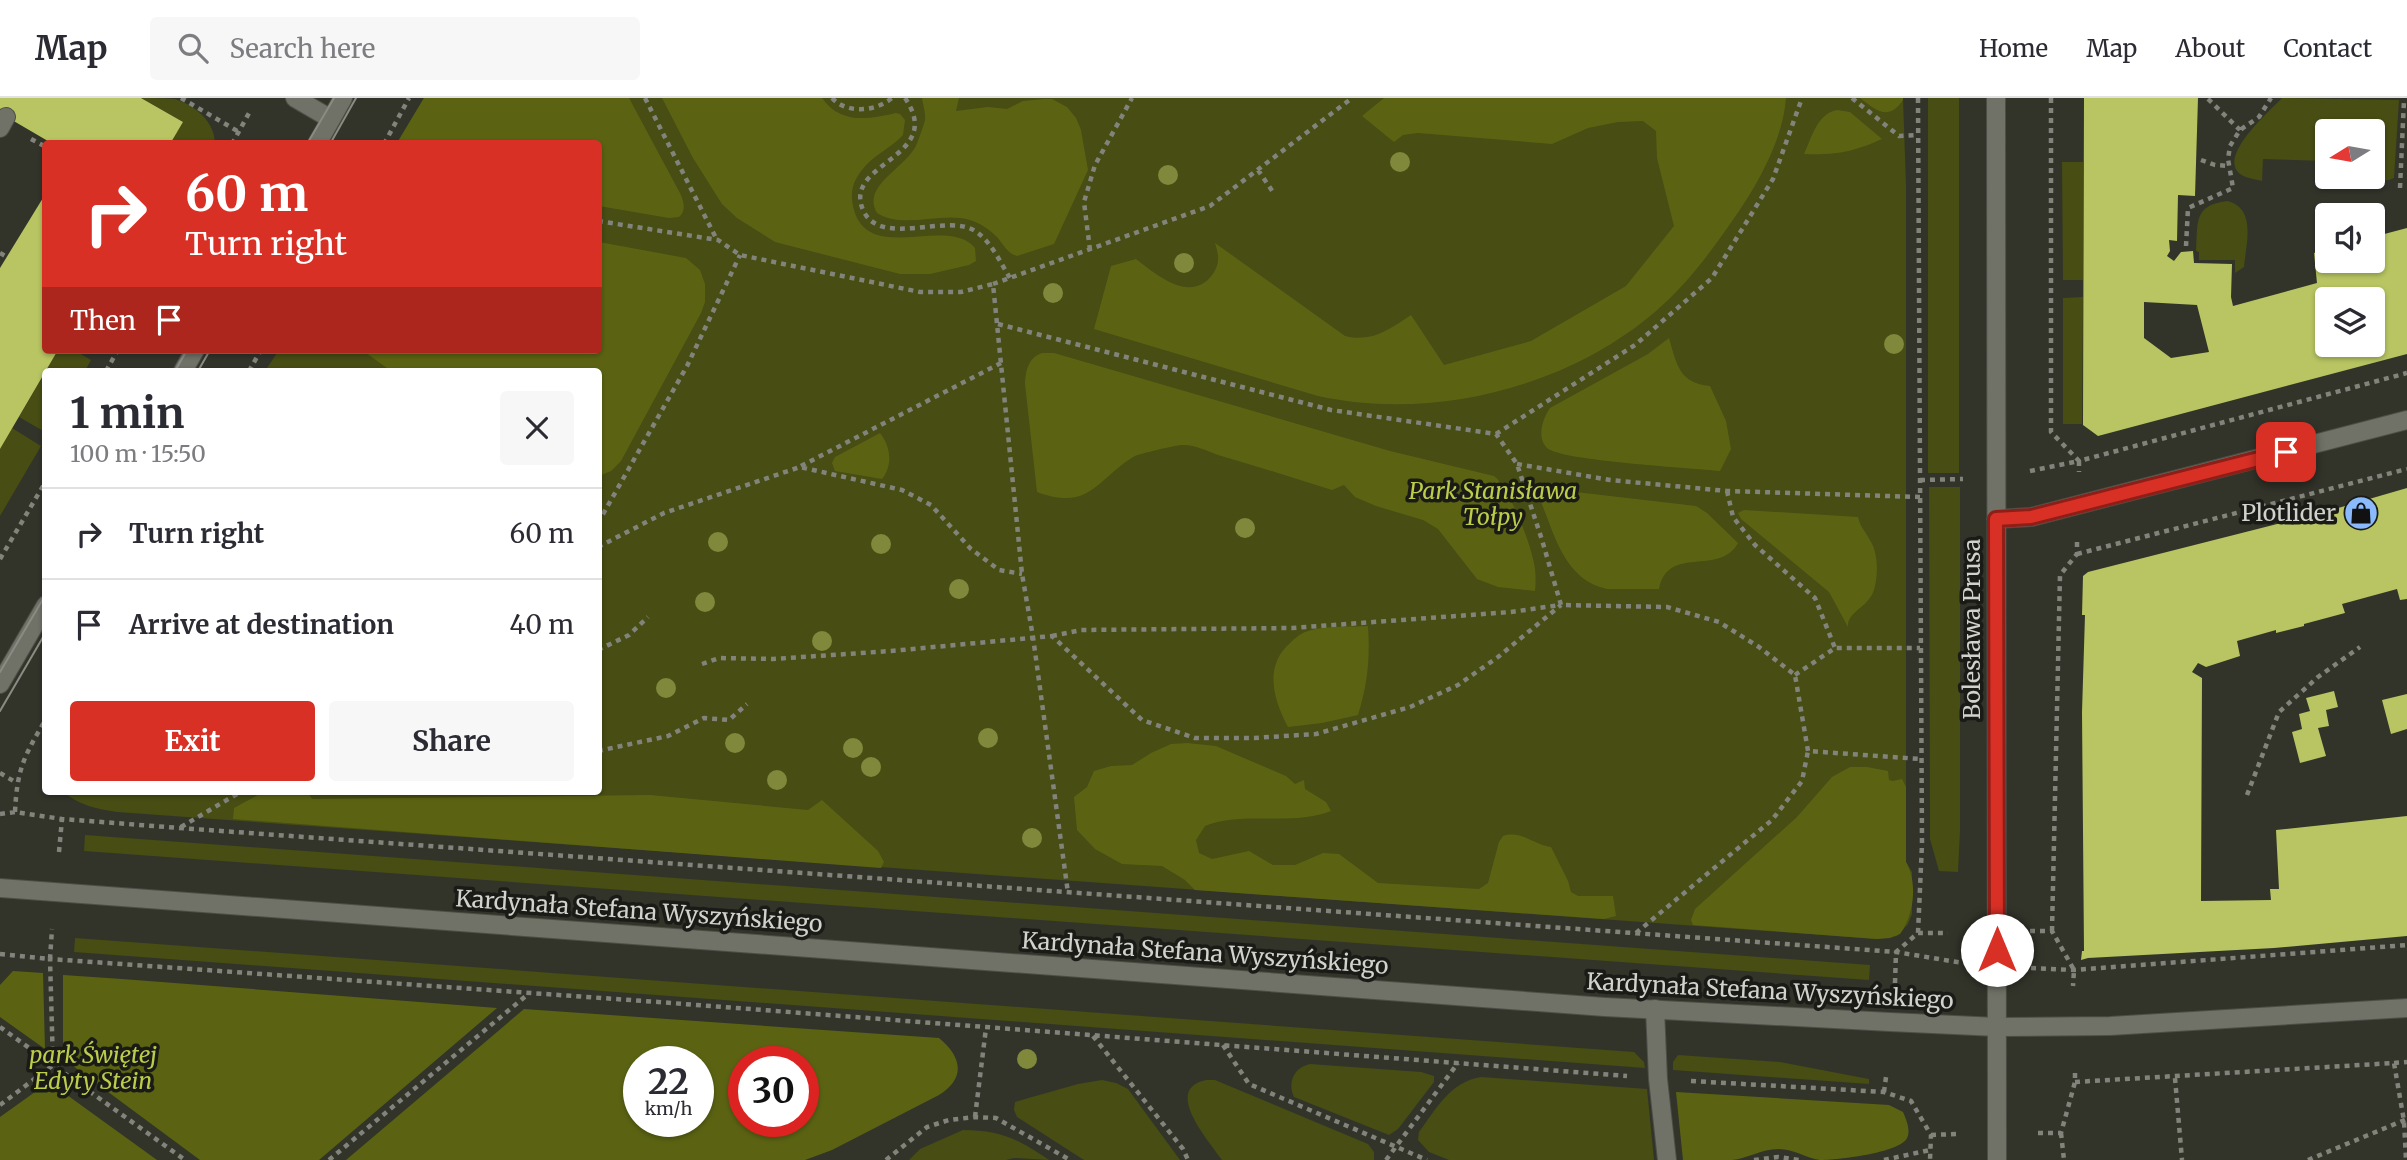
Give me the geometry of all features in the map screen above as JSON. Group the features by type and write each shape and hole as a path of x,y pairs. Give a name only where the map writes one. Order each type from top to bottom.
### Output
{"main road":[{"path":"295,98 331,119"},
{"path":"319,140 343,98"},
{"name":"Bolesława Prusa","path":"1996,98 1997,1160"},
{"path":"1996,519 2031,517 2407,420"},
{"path":"0,684 42,612"},
{"name":"Kardynała Stefana Wyszyńskiego","path":"0,888 1655,1009 1997,1027 2110,1026 2407,1008"},
{"path":"1655,1009 1658,1079 1667,1160"}],"path":[{"path":"181,98 239,132"},
{"path":"386,140 409,98"},
{"path":"645,98 718,240"},
{"path":"832,98 840,106 854,109 868,109 892,98"},
{"path":"905,98 915,118 915,134 907,145 882,164 863,186 861,201 865,214 872,220 899,229 954,225 968,227 989,244 1010,278"},
{"path":"1090,250 1084,202 1095,165 1132,98"},
{"path":"602,222 718,240 740,255 920,292 961,292 993,284 1210,206 1352,98"},
{"path":"998,324 1331,410 1496,434 1635,345 1712,278 1773,179 1802,98"},
{"path":"1852,98 1899,136 1918,135"},
{"path":"1918,98 1922,844 1919,933"},
{"path":"2051,98 2051,432 2079,461 2407,373"},
{"path":"2186,246 2188,208 2233,188 2229,166 2230,146 2240,130 2259,117 2271,98"},
{"path":"2208,99 2240,130"},
{"path":"2400,188 2404,100"},
{"path":"234,140 249,113"},
{"path":"2201,160 2229,166"},
{"path":"1258,170 1273,192"},
{"path":"0,253 7,257"},
{"path":"602,516 687,366 740,255"},
{"path":"993,284 1022,574 1068,893"},
{"path":"602,545 664,513 800,467 1001,363"},
{"path":"1496,434 1517,464 1561,605"},
{"path":"1517,464 1609,481 1727,491 1920,497"},
{"path":"800,467 902,490 931,505 971,549 999,570 1022,574"},
{"path":"2073,986 2074,970 2052,931 2060,575 2077,554 2407,469"},
{"path":"0,559 42,488"},
{"path":"1727,491 1732,517 1755,545 1815,598 1835,648"},
{"path":"2077,540 2077,554"},
{"path":"1052,636 1142,720 1195,738 1267,737 1316,734 1410,707 1458,685 1498,657 1561,605"},
{"path":"702,664 719,658 773,659 891,651 1052,636 1081,630 1292,628 1511,612 1561,605 1667,607 1719,622 1759,647 1795,675 1808,751 1802,780 1772,820 1636,934"},
{"path":"602,648 629,635 648,617"},
{"path":"2248,795 2279,712 2318,677 2360,647"},
{"path":"1795,675 1835,648 1920,648"},
{"path":"602,750 668,736 704,718 729,720 747,704"},
{"path":"15,812 17,783 24,756 42,726"},
{"path":"1808,751 1920,759"},
{"path":"0,773 17,783"},
{"path":"180,828 236,795"},
{"path":"0,814 15,812 62,819 180,828 1896,952 1919,933 1948,933"},
{"path":"59,852 62,819"},
{"path":"52,929 50,959 53,1065"},
{"path":"2029,931 2052,931"},
{"path":"2074,970 2407,945"},
{"path":"1895,983 1896,952"},
{"path":"0,954 1658,1079 1884,1092 1911,1101 1931,1135 1930,1160"},
{"path":"329,1160 528,995"},
{"path":"0,1027 185,1160"},
{"path":"975,1117 986,1028"},
{"path":"1093,1035 1183,1149 1188,1160"},
{"path":"1223,1045 1248,1084 1427,1160"},
{"path":"1386,1160 1459,1062"},
{"path":"2075,1082 2407,1062"},
{"path":"2394,1063 2405,1120 2406,1160"},
{"path":"0,1105 53,1065"},
{"path":"2064,1160 2061,1133 2075,1082 2074,1070"},
{"path":"1884,1092 1886,1077"},
{"path":"2175,1078 2182,1160"},
{"path":"878,1160 887,1159 927,1127 949,1120 975,1117 996,1118 1070,1160"},
{"path":"2308,1160 2405,1120"},
{"path":"2038,1133 2061,1133"},
{"path":"1931,1135 1957,1134"},
{"path":"1884,1160 1906,1153 1930,1150"},
{"path":"1754,1160 1777,1157 1799,1160"}],"green space":[{"path":"141,98 175,99 190,106 207,121 215,140 172,140 183,122"},
{"name":"Park Stanisława Tołpy","path":"424,98 1903,98 1906,185 1906,862 1912,872 1912,914 1908,924 1897,936 1877,939 117,812 95,808 75,800 68,795 602,795 602,368 267,368 276,354 602,354 602,140 399,140"},
{"path":"424,98 629,98 681,195 684,210 679,217 669,218 602,207 602,140 399,140"},
{"path":"662,98 822,98 838,113 856,118 900,114 905,120 903,135 866,165 854,183 852,201 861,224 874,234 890,237 946,236 962,239 975,248 976,261 930,274 900,274 775,242 737,218 722,204 693,158"},
{"path":"922,98 959,98 956,111 988,107 1007,109 1023,101 1044,99 1052,99 1067,107 1081,130 1088,170 1054,244 1017,256 1008,251 988,229 970,220 947,217 898,220 877,213 874,203 879,186 917,144 925,120"},
{"path":"1384,98 1786,98 1779,132 1766,166 1738,213 1686,282 1656,311 1621,338 1582,360 1540,378 1496,392 1452,400 1406,404 1362,403 1318,396 1094,329 1111,266 1136,259 1173,284 1194,287 1204,283 1217,266 1215,243 1345,336 1372,336 1388,330 1411,315 1444,365 1531,341 1626,286 1674,226 1657,158 1656,131 1643,121 1618,122 1588,128 1552,144 1418,133 1403,135 1394,142 1362,116"},
{"path":"1860,98 1903,100 1892,111 1882,112"},
{"path":"1928,98 1959,98 1959,473 1928,473"},
{"path":"2282,98 2399,100 2394,178 2385,180 2385,119 2315,119 2315,161 2263,159 2262,181 2247,177 2240,174 2235,166 2235,156 2257,123"},
{"path":"1830,112 1850,112 1882,139 1844,152 1804,154 1820,121"},
{"path":"2062,162 2083,162 2083,280 2063,280"},
{"path":"2227,201 2243,211 2248,228 2244,267 2235,273 2235,260 2199,260 2199,252 2196,251 2198,224 2203,211 2216,203"},
{"path":"602,243 686,258 700,270 705,284 705,302 701,313 621,461 611,471 602,475 602,368 387,368 368,354 602,354"},
{"path":"2083,297 2082,424 2063,424 2063,298"},
{"path":"1669,338 1681,371 1692,381 1710,386 1726,421 1731,449 1720,471 1576,457 1547,448 1541,433 1550,408 1648,354"},
{"path":"1042,353 1054,353 1390,451 1494,476 1513,504 1524,530 1534,563 1535,591 1498,587 1477,579 1438,529 1423,520 1355,497 1344,485 1332,490 1191,446 1173,446 1135,456 1082,495 1070,498 1055,497 1037,492 1025,384 1029,365"},
{"path":"56,354 81,354 91,360 87,368 48,368"},
{"path":"42,378 42,430 19,417"},
{"path":"12,428 41,446 0,516 0,449"},
{"path":"880,433 889,456 888,468 882,479 835,471 832,463 835,457"},
{"path":"1929,487 1960,487 1958,872 1939,871 1930,839"},
{"path":"1550,489 1696,506 1738,543 1730,553 1719,558 1672,568 1664,575 1659,589 1607,589 1581,576 1564,555 1541,502 1542,493"},
{"path":"1744,510 1858,517 1875,552 1877,575 1873,593 1851,617 1848,627 1829,592 1741,519 1738,513"},
{"path":"1368,626 1367,671 1358,715 1288,727 1279,708 1274,687 1275,666 1286,647 1299,635 1314,629"},
{"path":"1171,744 1216,746 1286,776 1295,784 1304,780 1305,789 1326,802 1331,811 1299,818 1236,819 1205,826 1196,840 1199,853 1212,859 1249,851 1273,865 1295,865 1323,853 1339,854 1378,883 1479,889 1488,883 1503,836 1516,835 1551,847 1571,892 1578,896 1613,896 1616,916 1604,919 1195,890 1185,880 1162,866 1122,864 1095,849 1077,830 1074,797 1087,787 1094,771 1111,766 1132,765"},
{"path":"1850,767 1888,771 1889,780 1902,779 1906,787 1906,862 1912,879 1913,899 1909,918 1900,934 1877,939 1693,925 1691,920 1695,909 1797,817 1832,777"},
{"path":"258,795 310,795 312,799 650,795 808,810 822,800 878,851 884,862 881,868 233,819 234,808"},
{"path":"85,835 1870,965 1869,980 84,851"},
{"path":"75,938 1634,1052 1644,1062 1645,1068 74,952"},
{"path":"13,971 43,973 45,1049 0,1017 0,985"},
{"name":"park Świętej Edyty Stein","path":"63,975 497,1008 319,1160 200,1160 69,1063 63,1046"},
{"path":"524,1009 939,1038 947,1045 958,1067 954,1082 948,1088 832,1150 805,1160 346,1160"},
{"path":"1678,1055 1780,1062 1869,1079 1869,1084 1673,1070 1673,1062"},
{"path":"1310,1064 1421,1072 1434,1076 1434,1082 1398,1129 1389,1135 1294,1097 1291,1086 1293,1076 1300,1068"},
{"path":"1481,1077 1647,1089 1654,1160 1449,1160 1429,1152 1418,1140 1419,1132 1452,1091 1461,1084"},
{"path":"1102,1080 1128,1089 1180,1160 1084,1160 1017,1117 1014,1110 1015,1102"},
{"path":"1215,1080 1368,1144 1374,1152 1374,1160 1222,1160 1200,1129 1188,1104 1188,1094 1194,1085"},
{"path":"49,1082 157,1160 0,1160 0,1117"},
{"path":"1676,1092 1889,1105 1903,1112 1908,1125 1908,1135 1902,1143 1893,1148 1839,1159 1820,1160 1779,1149 1732,1160 1683,1160"},
{"path":"963,1130 1008,1137 1049,1160 909,1160 920,1149"}],"building":[{"path":"0,98 141,98 183,122 172,140 46,140 0,113"},
{"path":"2084,98 2198,98 2195,196 2178,195 2177,241 2169,240 2170,251 2167,256 2174,261 2181,252 2193,251 2194,263 2232,264 2233,306 2317,283 2316,273 2385,273 2385,234 2407,228 2407,354 2098,436 2083,425","holes":["2144,302 2197,305 2209,352 2171,358 2144,338"]},
{"path":"42,200 42,354 56,354 47,368 42,368 42,377 0,449 0,268"},
{"path":"2407,488 2407,599 2400,600 2397,589 2342,604 2345,613 2304,626 2276,633 2276,630 2237,641 2240,656 2206,667 2198,663 2192,672 2202,678 2201,901 2271,900 2270,889 2279,889 2276,830 2407,816 2407,936 2274,948 2081,960 2084,951 2083,576 2088,572 2321,513"},
{"path":"2334,691 2338,707 2326,710 2329,726 2318,728 2326,756 2300,763 2292,732 2302,729 2299,714 2310,711 2306,698"},
{"path":"2407,694 2407,729 2391,734 2382,700"}],"tram line":[{"path":"309,140 334,98"},
{"path":"332,140 356,98"},
{"path":"177,368 185,354"},
{"path":"200,368 208,354"},
{"path":"0,672 42,601"},
{"path":"0,711 42,639"}],"place":[{"name":"Plotlider","path":"2361,513"}],"route":[{"path":"1997,950 1996,519 2031,517 2286,452"}]}
